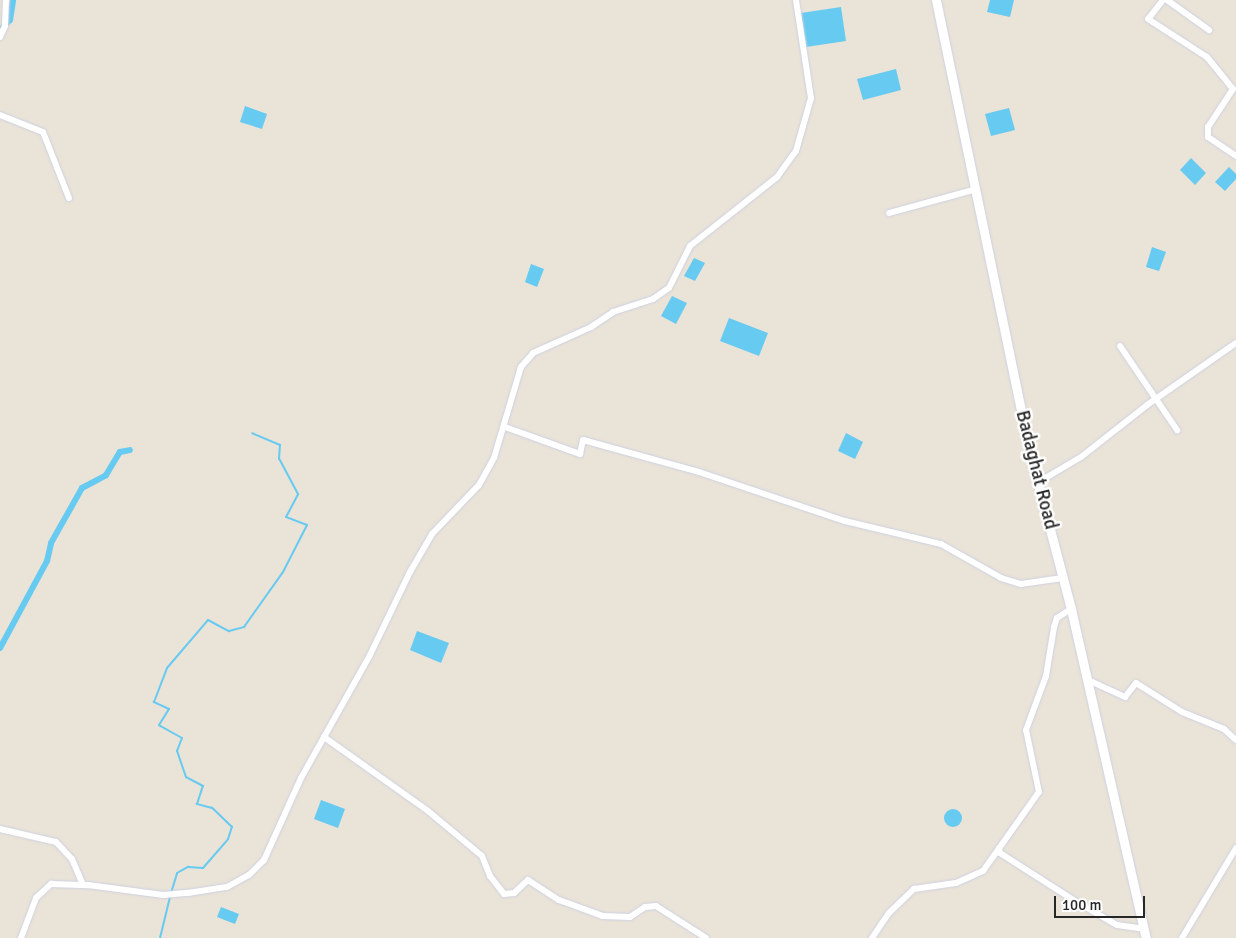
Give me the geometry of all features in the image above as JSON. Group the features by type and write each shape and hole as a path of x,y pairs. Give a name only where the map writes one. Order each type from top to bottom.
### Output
{"main road":[{"name":"Badaghat Road","path":"936,0 973,190 1037,483 1072,609 1145,933"}],"street":[{"path":"0,37 5,26 6,0"},
{"path":"21,938 36,898 51,884 84,885 163,895 188,893 227,887 249,875 264,860 301,778 432,534 479,485 494,458 521,367 533,353 591,327 612,312 653,299 669,288 690,246 770,182 796,151 811,98 796,0"},
{"path":"1209,30 1165,0 1148,19 1207,57 1233,89 1208,127 1208,136 1236,156"},
{"path":"0,115 43,132 69,198"},
{"path":"889,213 973,190"},
{"path":"1037,483 1081,457 1236,343"},
{"path":"1120,346 1177,430"},
{"path":"505,426 580,454 583,440 699,472 845,520 941,544 1001,578 1021,584 1063,578"},
{"path":"872,938 889,913 914,889 956,883 983,871 1039,792 1026,730 1046,676 1057,618 1072,609"},
{"path":"1088,680 1125,697 1136,683 1182,712 1224,729 1236,740"},
{"path":"324,737 428,811 482,856 490,876 504,894 514,893 528,880 559,900 610,917 630,917 645,907 656,906 706,938"},
{"path":"0,829 56,842 72,859 84,885"},
{"path":"999,848 1000,853 1075,901 1118,925 1145,933"},
{"path":"1182,938 1236,848"}],"water":[{"path":"990,0 1014,0 1010,17 987,12"},
{"path":"841,7 846,41 806,47 801,13"},
{"path":"896,69 901,90 863,100 857,79"},
{"path":"245,106 267,114 262,129 240,122"},
{"path":"1009,108 1015,130 991,136 985,114"},
{"path":"1191,158 1206,173 1195,185 1180,170"},
{"path":"1229,167 1236,174 1236,179 1225,191 1215,182"},
{"path":"1152,247 1166,252 1159,271 1146,267"},
{"path":"694,258 705,263 695,281 684,276"},
{"path":"531,264 544,269 537,287 525,282"},
{"path":"672,296 687,303 676,324 661,316"},
{"path":"729,318 768,333 759,356 720,341"},
{"path":"846,433 863,442 855,459 838,451"},
{"path":"417,631 449,643 441,663 410,650"},
{"path":"321,800 345,809 338,828 314,819"},
{"path":"953,809 959,812 962,818 959,824 953,827 947,824 944,818 947,812"},
{"path":"221,907 239,914 235,924 217,917"}],"waterway":[{"path":"3,27 10,20 13,0"},
{"path":"171,893 177,873 188,867 203,868 228,839 232,827 212,808 197,804 203,786 186,777 177,751 182,738 159,725 169,709 154,702 167,668 208,620 229,631 244,627 283,572 307,525 286,517 298,494 279,459 280,445 252,433"},
{"path":"0,648 47,561 51,543 82,488 106,475 120,452 130,450"},
{"path":"160,938 170,897"}]}
